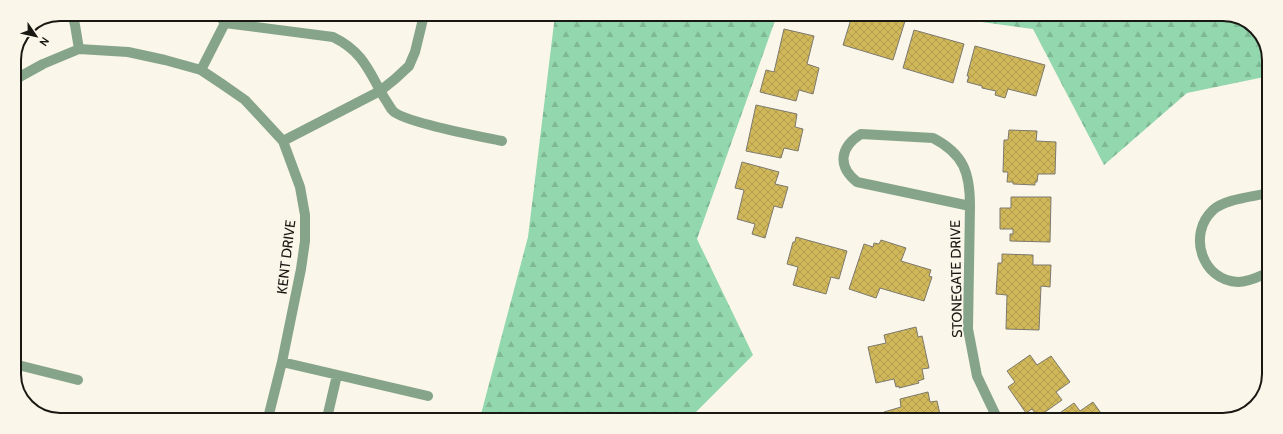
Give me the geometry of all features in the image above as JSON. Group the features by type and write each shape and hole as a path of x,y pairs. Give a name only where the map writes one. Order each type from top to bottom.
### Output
{"street":[{"path":"74,21 79,49"},
{"path":"283,141 380,91 409,66 415,52 423,21"},
{"path":"201,70 225,22 334,38 346,43 356,51 367,66 380,91 394,112 410,120 502,141"},
{"name":"KENT DRIVE","path":"21,76 43,64 79,49 102,49 128,52 165,60 201,70 244,100 283,141 300,187 305,215 305,241 301,269 282,362 269,413"},
{"name":"STONEGATE DRIVE","path":"970,206 856,182 848,175 844,165 844,151 852,140 861,134 933,138 956,155 966,170 970,186 970,206 968,329 977,376 995,413"},
{"path":"1262,194 1225,203 1214,209 1205,219 1200,231 1199,248 1203,260 1210,269 1225,279 1238,282 1250,280 1262,275"},
{"path":"282,362 428,396"},
{"path":"21,366 78,380"},
{"path":"328,413 337,375"}],"green space":[{"path":"554,21 775,21 697,239 753,355 695,413 481,413 528,237"},
{"path":"975,21 1228,21 1240,25 1251,32 1254,36 1261,50 1262,77 1187,93 1104,165 1033,29"}],"building":[{"path":"850,21 905,21 893,60 843,45"},
{"path":"784,29 814,36 807,64 819,68 813,94 799,90 796,101 760,92 766,70 774,72"},
{"path":"914,30 964,44 953,83 903,68"},
{"path":"975,46 1045,65 1036,96 1008,89 1005,98 995,95 996,91 982,88 982,86 967,82 969,76 967,76"},
{"path":"756,105 797,114 795,127 803,129 798,151 784,148 781,158 746,151"},
{"path":"1009,130 1037,131 1036,141 1056,142 1055,174 1038,174 1035,185 1013,184 1013,182 1007,182 1008,172 1003,172 1004,140 1008,140"},
{"path":"742,162 779,172 775,184 788,187 782,208 774,206 765,238 752,234 755,224 737,219 744,190 735,188"},
{"path":"1011,197 1051,197 1050,242 1010,241 1010,234 1013,234 1013,229 1000,229 1000,208 1011,208"},
{"path":"796,237 847,251 839,279 831,277 826,294 793,285 798,267 787,264 793,242 795,242"},
{"path":"881,240 906,248 901,261 931,270 929,276 932,277 924,301 880,288 876,298 849,289 864,244 873,247 874,243 879,244"},
{"path":"1002,254 1033,255 1033,265 1051,265 1050,287 1041,286 1039,330 1006,329 1007,295 996,294 998,263 1002,263"},
{"path":"916,327 918,337 922,336 929,368 922,369 924,379 918,381 919,383 899,388 899,386 896,387 894,379 876,383 868,347 886,343 884,335"},
{"path":"1030,355 1037,365 1051,356 1070,382 1056,392 1062,400 1044,413 1035,413 1032,409 1026,413 1008,387 1015,382 1007,371"},
{"path":"928,392 930,402 937,401 940,413 884,413 901,407 900,399"},
{"path":"1093,402 1101,413 1060,413 1074,403 1080,411"}]}
